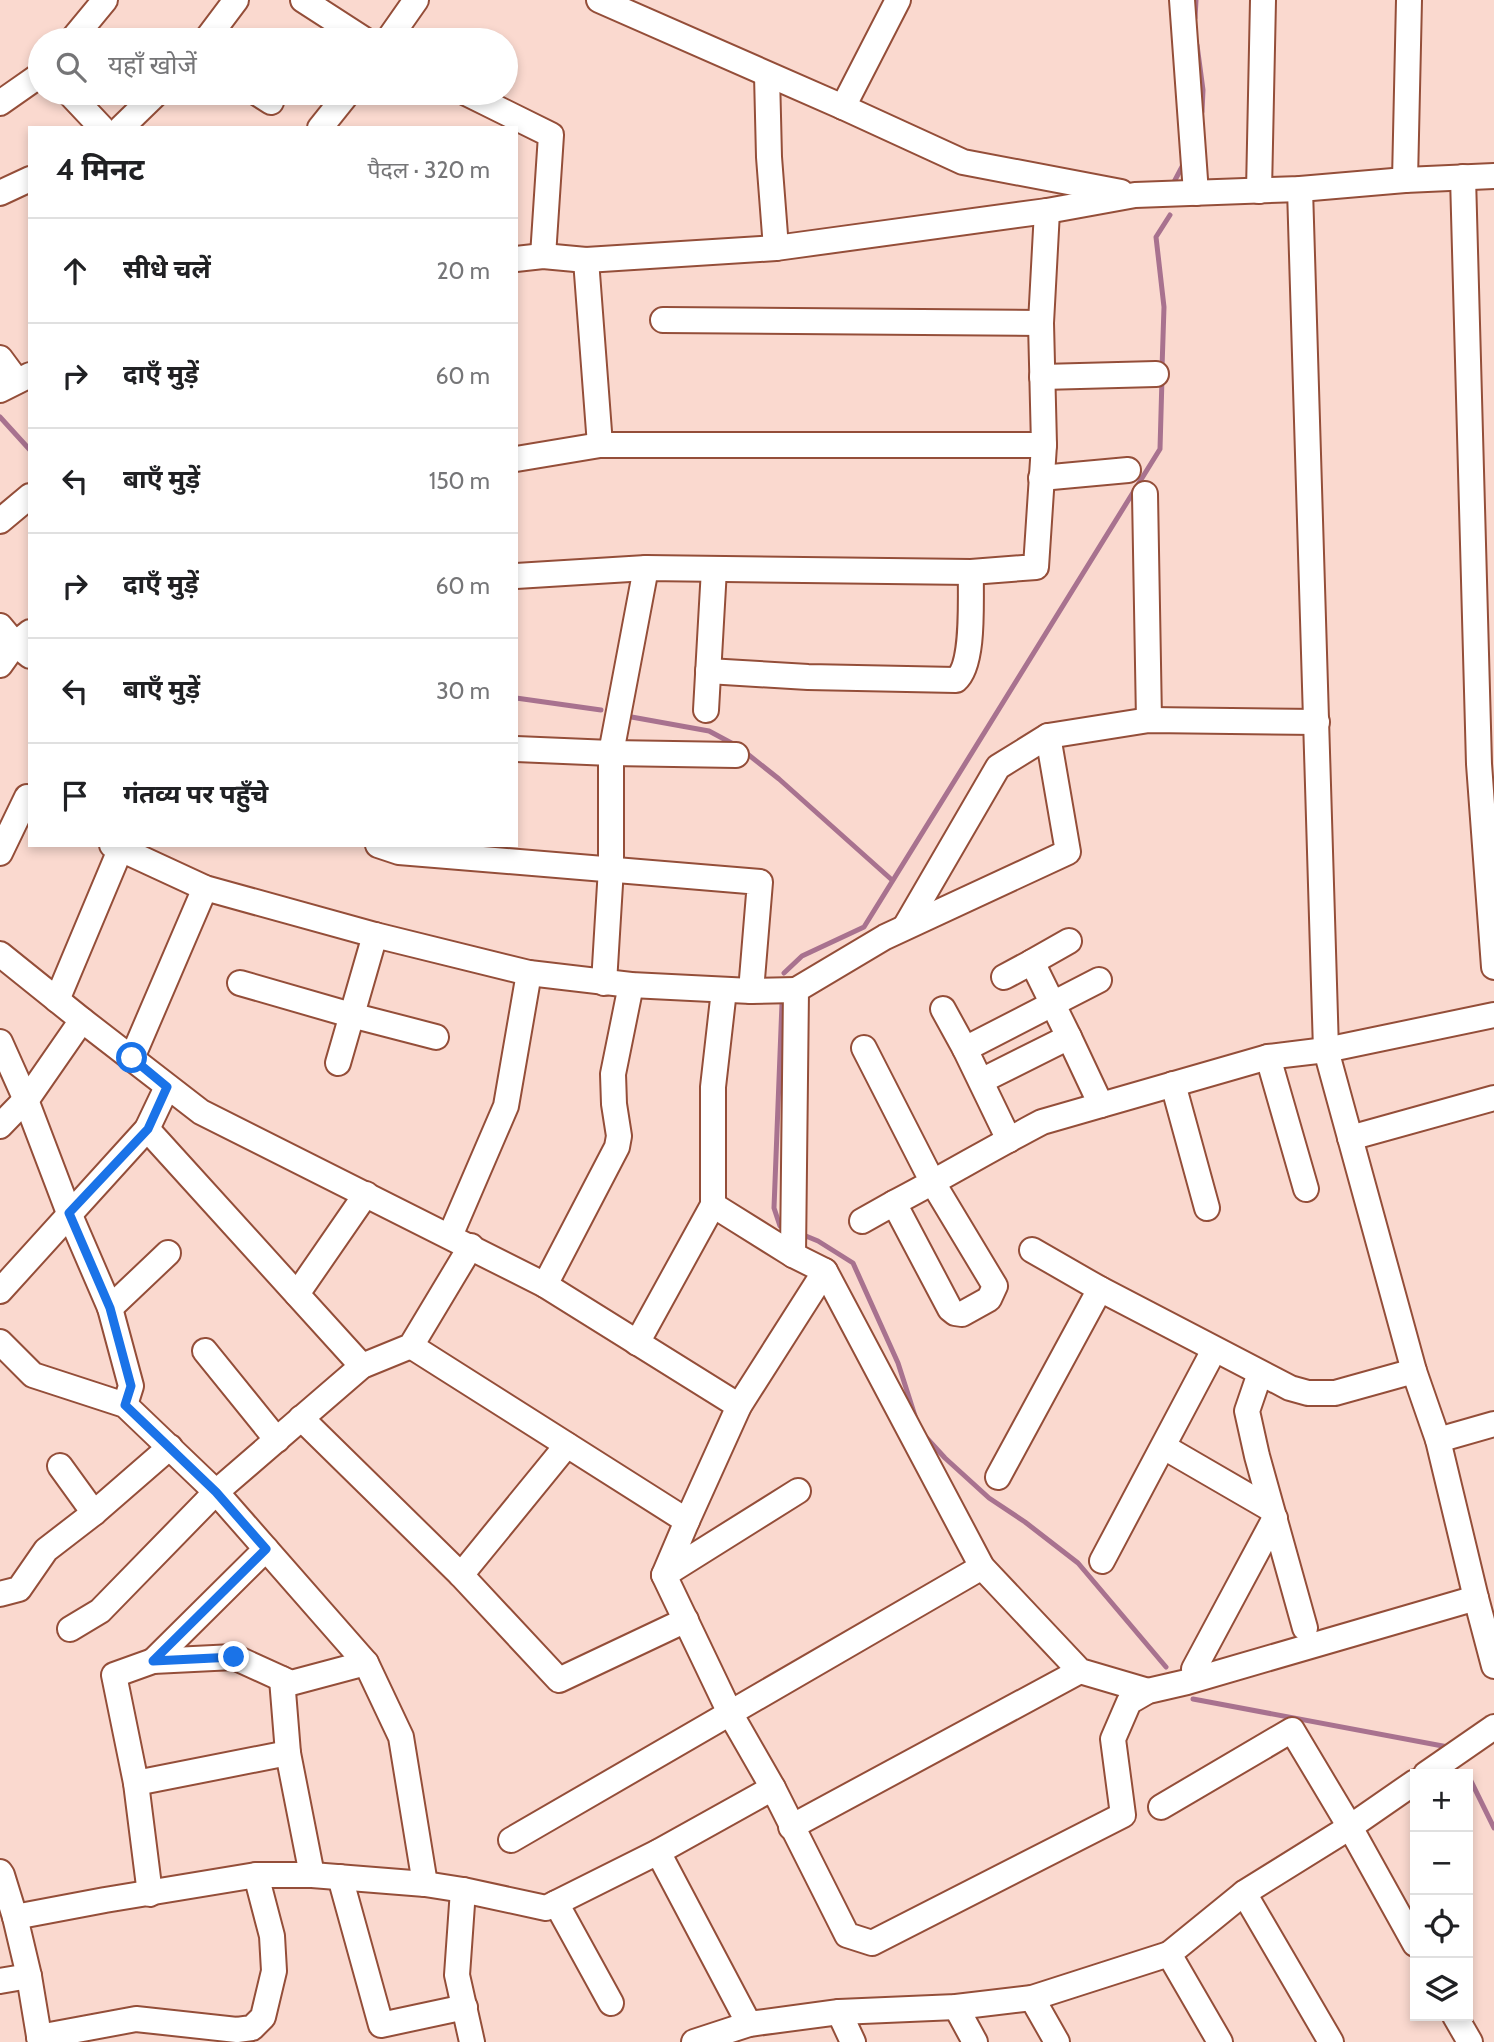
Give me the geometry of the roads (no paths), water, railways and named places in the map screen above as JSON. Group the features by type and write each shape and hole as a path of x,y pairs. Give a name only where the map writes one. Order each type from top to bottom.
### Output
{"street":[{"path":"82,28 106,0"},
{"path":"215,28 236,0"},
{"path":"303,0 346,28"},
{"path":"396,28 416,0"},
{"path":"599,0 963,162 1135,195"},
{"path":"843,107 898,0"},
{"path":"1182,0 1196,192"},
{"path":"1259,191 1263,0"},
{"path":"1405,180 1409,0"},
{"path":"767,75 769,156 776,248"},
{"path":"0,103 28,83"},
{"path":"80,105 100,126"},
{"path":"123,126 144,105"},
{"path":"322,126 338,105"},
{"path":"490,105 551,135 543,256"},
{"path":"518,259 543,256 586,260 776,248 1046,211 1135,195 1300,189 1494,176"},
{"path":"1463,177 1494,967"},
{"path":"0,193 28,180"},
{"path":"1300,189 1326,1050 1414,1371 1438,1440 1494,1666"},
{"path":"518,576 646,568 971,572 1037,567 1044,445 1041,323 1046,211"},
{"path":"586,260 600,445"},
{"path":"663,320 1041,323"},
{"path":"0,358 16,382"},
{"path":"1042,377 1156,374"},
{"path":"518,459 600,445 1044,445"},
{"path":"1041,478 1128,470"},
{"path":"1145,494 1149,720"},
{"path":"0,521 28,498"},
{"path":"604,983 611,868 611,753 646,568"},
{"path":"706,710 714,569"},
{"path":"708,671 808,677 956,680 966,666 969,652 971,572"},
{"path":"0,665 19,640"},
{"path":"905,928 998,767 1048,736 1149,720 1317,722"},
{"path":"57,1000 116,847 205,888 374,935 529,973 631,985 751,991 796,990 885,937 1068,852 1048,736"},
{"path":"518,749 736,755"},
{"path":"0,853 28,797"},
{"path":"384,847 399,852 760,882 751,991"},
{"path":"132,1058 205,888"},
{"path":"338,1063 374,935"},
{"path":"1004,978 1069,941"},
{"path":"0,954 201,1112 545,1285 739,1406"},
{"path":"1032,962 1101,1105"},
{"path":"70,1629 100,1611 216,1492 362,1366 411,1346 460,1241 507,1101 529,973"},
{"path":"965,1049 1099,980"},
{"path":"240,983 436,1037"},
{"path":"545,1285 617,1147 619,1136 613,1074 631,985"},
{"path":"637,1343 713,1205 713,1095 724,989"},
{"path":"793,1255 796,990"},
{"path":"943,1009 1009,1140"},
{"path":"862,1221 1042,1122 1268,1057 1326,1050 1494,1015"},
{"path":"0,1126 26,1100 82,1020"},
{"path":"981,1081 1069,1037"},
{"path":"0,1042 110,1308 131,1386 125,1405"},
{"path":"864,1048 933,1183 995,1286 989,1298 962,1314 950,1309 894,1203"},
{"path":"1268,1057 1306,1189"},
{"path":"1173,1084 1208,1208"},
{"path":"0,1291 148,1129 167,1087"},
{"path":"1350,1138 1494,1098"},
{"path":"148,1129 362,1366"},
{"path":"297,1294 366,1194"},
{"path":"713,1205 793,1255 825,1271 982,1567 1080,1671 1148,1691"},
{"path":"1032,1250 1214,1350 1290,1388 1308,1393 1335,1393 1414,1371"},
{"path":"110,1308 168,1253"},
{"path":"825,1271 739,1406 664,1575 730,1713 773,1788 847,1935 872,1943 1123,1815 1113,1739 1129,1702 1148,1691 1476,1598"},
{"path":"998,1477 1100,1289"},
{"path":"0,1342 33,1375 125,1405 216,1492 366,1663 401,1737 425,1884"},
{"path":"411,1346 687,1521"},
{"path":"1102,1560 1214,1350"},
{"path":"205,1351 277,1440"},
{"path":"1260,1373 1247,1411 1305,1628"},
{"path":"301,1418 461,1575 559,1680 686,1620"},
{"path":"1438,1440 1494,1424"},
{"path":"461,1575 567,1445"},
{"path":"0,1594 19,1590 46,1550 94,1513 170,1447"},
{"path":"1164,1447 1273,1514"},
{"path":"60,1466 94,1513"},
{"path":"664,1575 798,1491"},
{"path":"1194,1669 1273,1514"},
{"path":"153,1661 266,1549"},
{"path":"512,1840 982,1567"},
{"path":"150,1894 136,1783 114,1675 153,1661 234,1657 291,1683 366,1663"},
{"path":"791,1827 1080,1671"},
{"path":"282,1679 288,1753 312,1875"},
{"path":"1433,1769 1494,1727"},
{"path":"1161,1807 1292,1730 1410,1935"},
{"path":"136,1783 288,1753"},
{"path":"694,2042 750,2024 839,2012 957,2007 1032,1998 1169,1954 1244,1893 1350,1827 1410,1785"},
{"path":"15,1917 256,1875 312,1875 425,1884 546,1908 659,1852 773,1788"},
{"path":"659,1852 750,2024"},
{"path":"0,1872 15,1917 29,1976 39,2040 136,2019 237,2030 252,2028 263,2017 274,1971 272,1936 256,1875"},
{"path":"340,1877 381,2025 465,2007"},
{"path":"463,1890 457,1975 472,2042"},
{"path":"1244,1893 1331,2042"},
{"path":"556,1903 611,2003"},
{"path":"1169,1954 1220,2042"},
{"path":"0,1982 29,1976"},
{"path":"1032,1998 1057,2042"},
{"path":"957,2007 975,2042"},
{"path":"839,2012 852,2042"},
{"path":"1458,2021 1470,2042"}],"waterway":[{"path":"1195,18 1196,0"},
{"path":"1197,45 1203,90 1202,112"},
{"path":"1174,182 1184,163"},
{"path":"1162,368 1164,307 1156,237 1170,215"},
{"path":"784,973 802,956 864,927 1160,449 1162,378"},
{"path":"0,417 28,448"},
{"path":"518,698 601,710"},
{"path":"626,716 709,731 737,746"},
{"path":"745,752 892,880"},
{"path":"780,1226 774,1208 782,1003"},
{"path":"801,1234 818,1241 853,1263 898,1363 916,1419"},
{"path":"923,1434 989,1498 1078,1563 1166,1667"},
{"path":"1193,1699 1448,1747"},
{"path":"1473,1785 1494,1828"}]}
